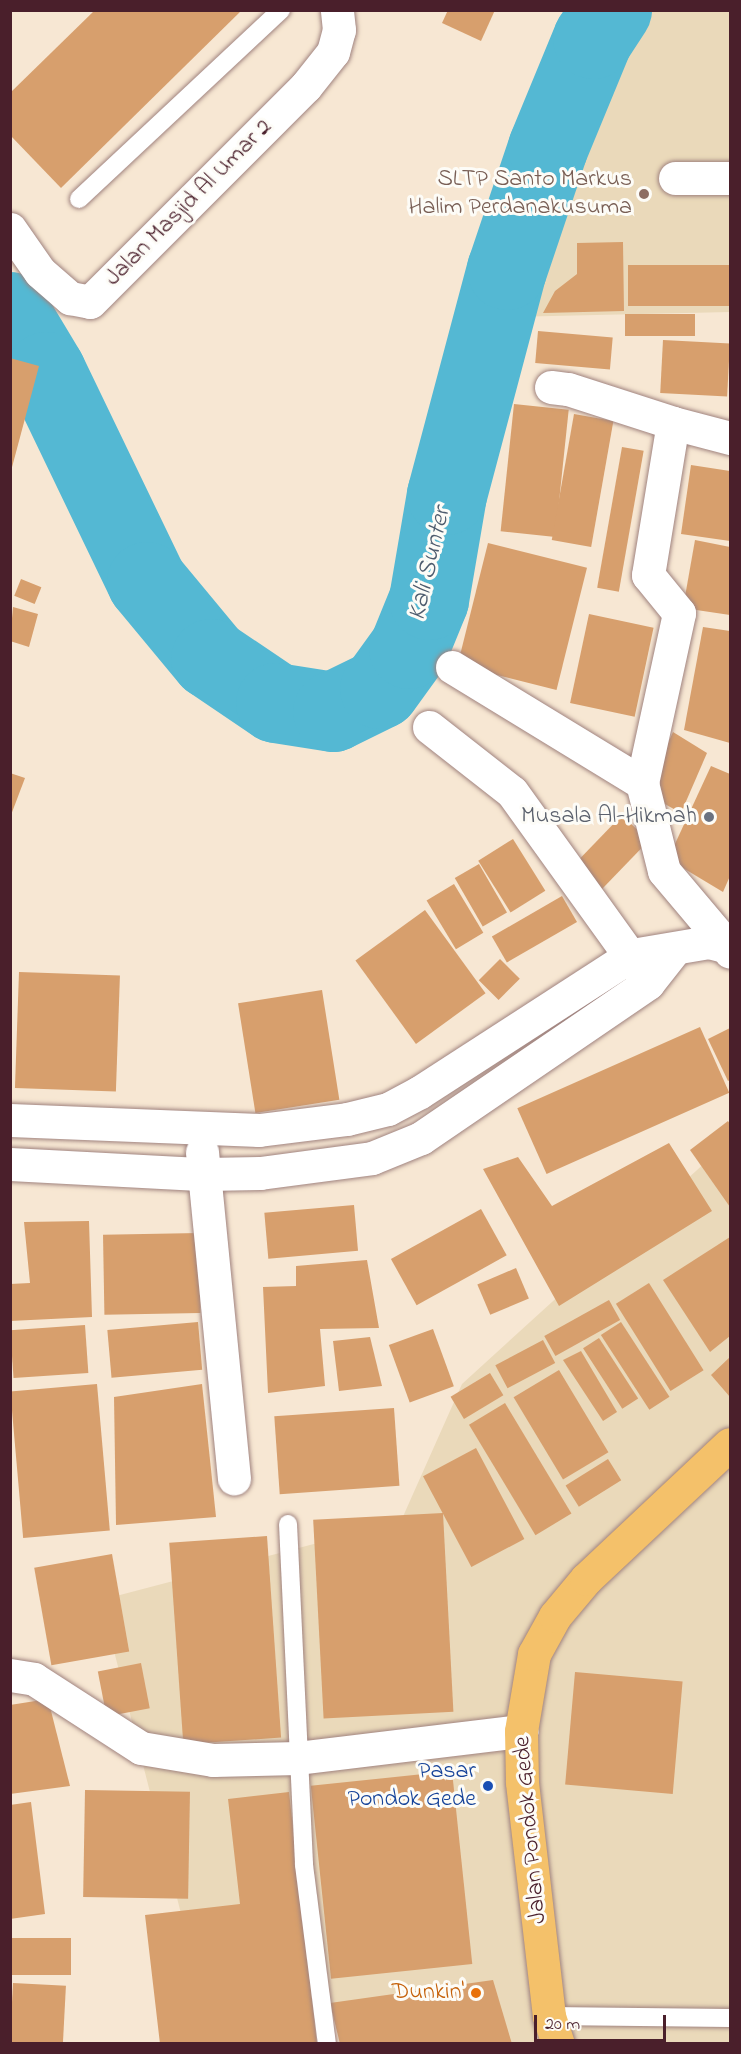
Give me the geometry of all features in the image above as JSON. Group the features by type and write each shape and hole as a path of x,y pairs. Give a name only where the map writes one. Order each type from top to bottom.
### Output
{"main road":[{"name":"Jalan Pondok Gede","path":"554,2030 522,1782 521,1731 534,1654 555,1616 586,1579 730,1444"}],"street":[{"name":"Jalan Masjid Al Umar 2","path":"10,230 40,272 70,298 90,302 306,86 333,52 339,30 337,10"},
{"path":"675,178 730,178"},
{"path":"551,387 568,389 674,423 730,438"},
{"path":"674,423 648,575 679,613 642,783 664,871 722,947"},
{"path":"452,667 642,783"},
{"path":"429,727 512,792 633,955 648,983"},
{"path":"10,1120 258,1130 347,1119 388,1109 633,955 722,947"},
{"path":"10,1164 204,1174 260,1173 372,1158 421,1138 648,983 674,950"},
{"path":"84,1168 90,1123"},
{"path":"201,1129 234,1478"},
{"path":"258,1130 260,1173"},
{"path":"10,1676 34,1679 141,1748 213,1760 298,1758 521,1731"}],"lane":[{"path":"79,199 281,10"},
{"path":"288,1524 304,1865 327,2043"},
{"path":"554,2030 730,2018"}],"shaded area":[{"name":"SLTP Santo Markus Halim Perdanakusuma","path":"650,11 730,11 730,312 508,317 605,77"},
{"path":"730,1140 730,2043 416,2043 403,1998 231,2043 214,2043 101,1600 401,1521 462,1384"}],"building":[{"path":"95,10 242,10 61,188 10,135 10,93"},
{"path":"448,10 495,10 481,41 442,23"},
{"path":"623,242 624,311 543,313 555,291 577,274 577,243"},
{"path":"628,265 730,265 730,306 628,306"},
{"path":"625,314 695,314 695,336 625,336"},
{"path":"538,331 613,338 610,369 535,363"},
{"path":"663,340 730,344 727,396 660,393"},
{"path":"10,358 39,366 11,471 10,471"},
{"path":"514,404 569,410 555,537 501,531"},
{"path":"574,414 613,421 591,547 552,540"},
{"path":"622,447 644,451 619,592 597,588"},
{"path":"691,465 730,471 730,541 681,534"},
{"path":"695,540 730,547 730,615 683,608"},
{"path":"488,543 587,568 556,690 458,665"},
{"path":"21,579 41,587 35,604 14,596"},
{"path":"13,607 38,614 29,647 10,641"},
{"path":"589,614 654,628 635,717 570,703"},
{"path":"703,627 730,631 730,743 684,730"},
{"path":"673,732 707,753 681,813 645,793"},
{"name":"Musala Al-Hikmah","path":"711,766 730,774 730,876 723,892 668,859"},
{"path":"10,773 25,778 11,815 10,815"},
{"path":"622,815 649,841 597,894 571,868"},
{"path":"513,839 545,891 511,912 478,861"},
{"path":"479,864 507,912 483,926 455,878"},
{"path":"454,884 483,933 456,949 427,900"},
{"path":"562,896 577,922 507,962 492,936"},
{"path":"425,910 486,993 416,1044 355,961"},
{"path":"500,959 520,979 499,1000 479,980"},
{"path":"19,972 120,976 116,1091 15,1088"},
{"path":"322,990 339,1100 255,1113 238,1003"},
{"path":"700,1027 729,1093 547,1174 517,1108"},
{"path":"730,1028 730,1080 728,1081 708,1039"},
{"path":"728,1121 730,1124 730,1207 690,1150"},
{"path":"669,1143 712,1211 559,1306 483,1169 518,1157 552,1206"},
{"path":"354,1205 358,1251 268,1259 264,1213"},
{"path":"481,1209 507,1255 417,1305 391,1259"},
{"path":"89,1221 92,1317 10,1321 10,1284 30,1283 24,1222"},
{"path":"199,1233 200,1313 104,1315 103,1235"},
{"path":"730,1237 730,1336 710,1352 663,1280"},
{"path":"367,1260 379,1328 320,1329 325,1386 268,1393 263,1287 296,1286 296,1266"},
{"path":"516,1268 529,1298 490,1315 477,1284"},
{"path":"649,1283 704,1370 671,1391 616,1304"},
{"path":"609,1300 620,1320 555,1356 544,1336"},
{"path":"198,1322 202,1370 112,1378 107,1330"},
{"path":"621,1322 669,1397 649,1410 601,1335"},
{"path":"85,1325 88,1373 14,1378 10,1330"},
{"path":"433,1329 454,1386 410,1402 389,1345"},
{"path":"370,1337 382,1386 339,1391 333,1341"},
{"path":"599,1338 638,1398 622,1409 583,1348"},
{"path":"543,1340 555,1363 508,1388 495,1365"},
{"path":"581,1351 617,1412 603,1421 563,1360"},
{"path":"730,1357 730,1397 711,1375"},
{"path":"559,1370 608,1452 563,1480 514,1397"},
{"path":"490,1373 503,1395 464,1419 451,1397"},
{"path":"97,1384 110,1530 23,1538 10,1392"},
{"path":"202,1384 216,1517 116,1525 114,1397"},
{"path":"505,1403 571,1514 535,1535 469,1425"},
{"path":"394,1408 399,1486 280,1494 274,1416"},
{"path":"476,1448 524,1539 471,1567 423,1476"},
{"path":"608,1459 621,1480 579,1507 566,1485"},
{"path":"443,1513 453,1712 324,1719 313,1520"},
{"path":"267,1536 281,1738 183,1744 169,1543"},
{"path":"112,1554 129,1651 51,1665 34,1568"},
{"path":"141,1663 150,1708 107,1717 98,1671"},
{"path":"575,1672 683,1681 673,1794 565,1785"},
{"path":"48,1699 70,1786 10,1794 10,1705"},
{"path":"452,1771 472,1964 331,1979 311,1786"},
{"path":"85,1790 190,1792 188,1899 83,1897"},
{"path":"289,1792 317,2044 160,2044 145,1915 240,1904 228,1799"},
{"path":"31,1802 45,1914 10,1919 10,1805"},
{"path":"10,1938 71,1938 71,1975 10,1975"},
{"path":"493,1980 512,2044 340,2044 330,2003"},
{"path":"13,1983 66,1986 63,2044 10,2043"}],"waterway":[{"name":"Kali Sunter","path":"10,312 46,372 147,582 211,659 276,703 333,712 380,689 409,649 429,600 447,495 507,270 548,148 593,39 612,10"}],"place":[{"name":"SLTP Santo Markus Halim Perdanakusuma","path":"644,194"},
{"name":"Musala Al-Hikmah","path":"709,817"},
{"name":"Pasar Pondok Gede","path":"488,1786"},
{"name":"Dunkin'","path":"476,1993"}]}
